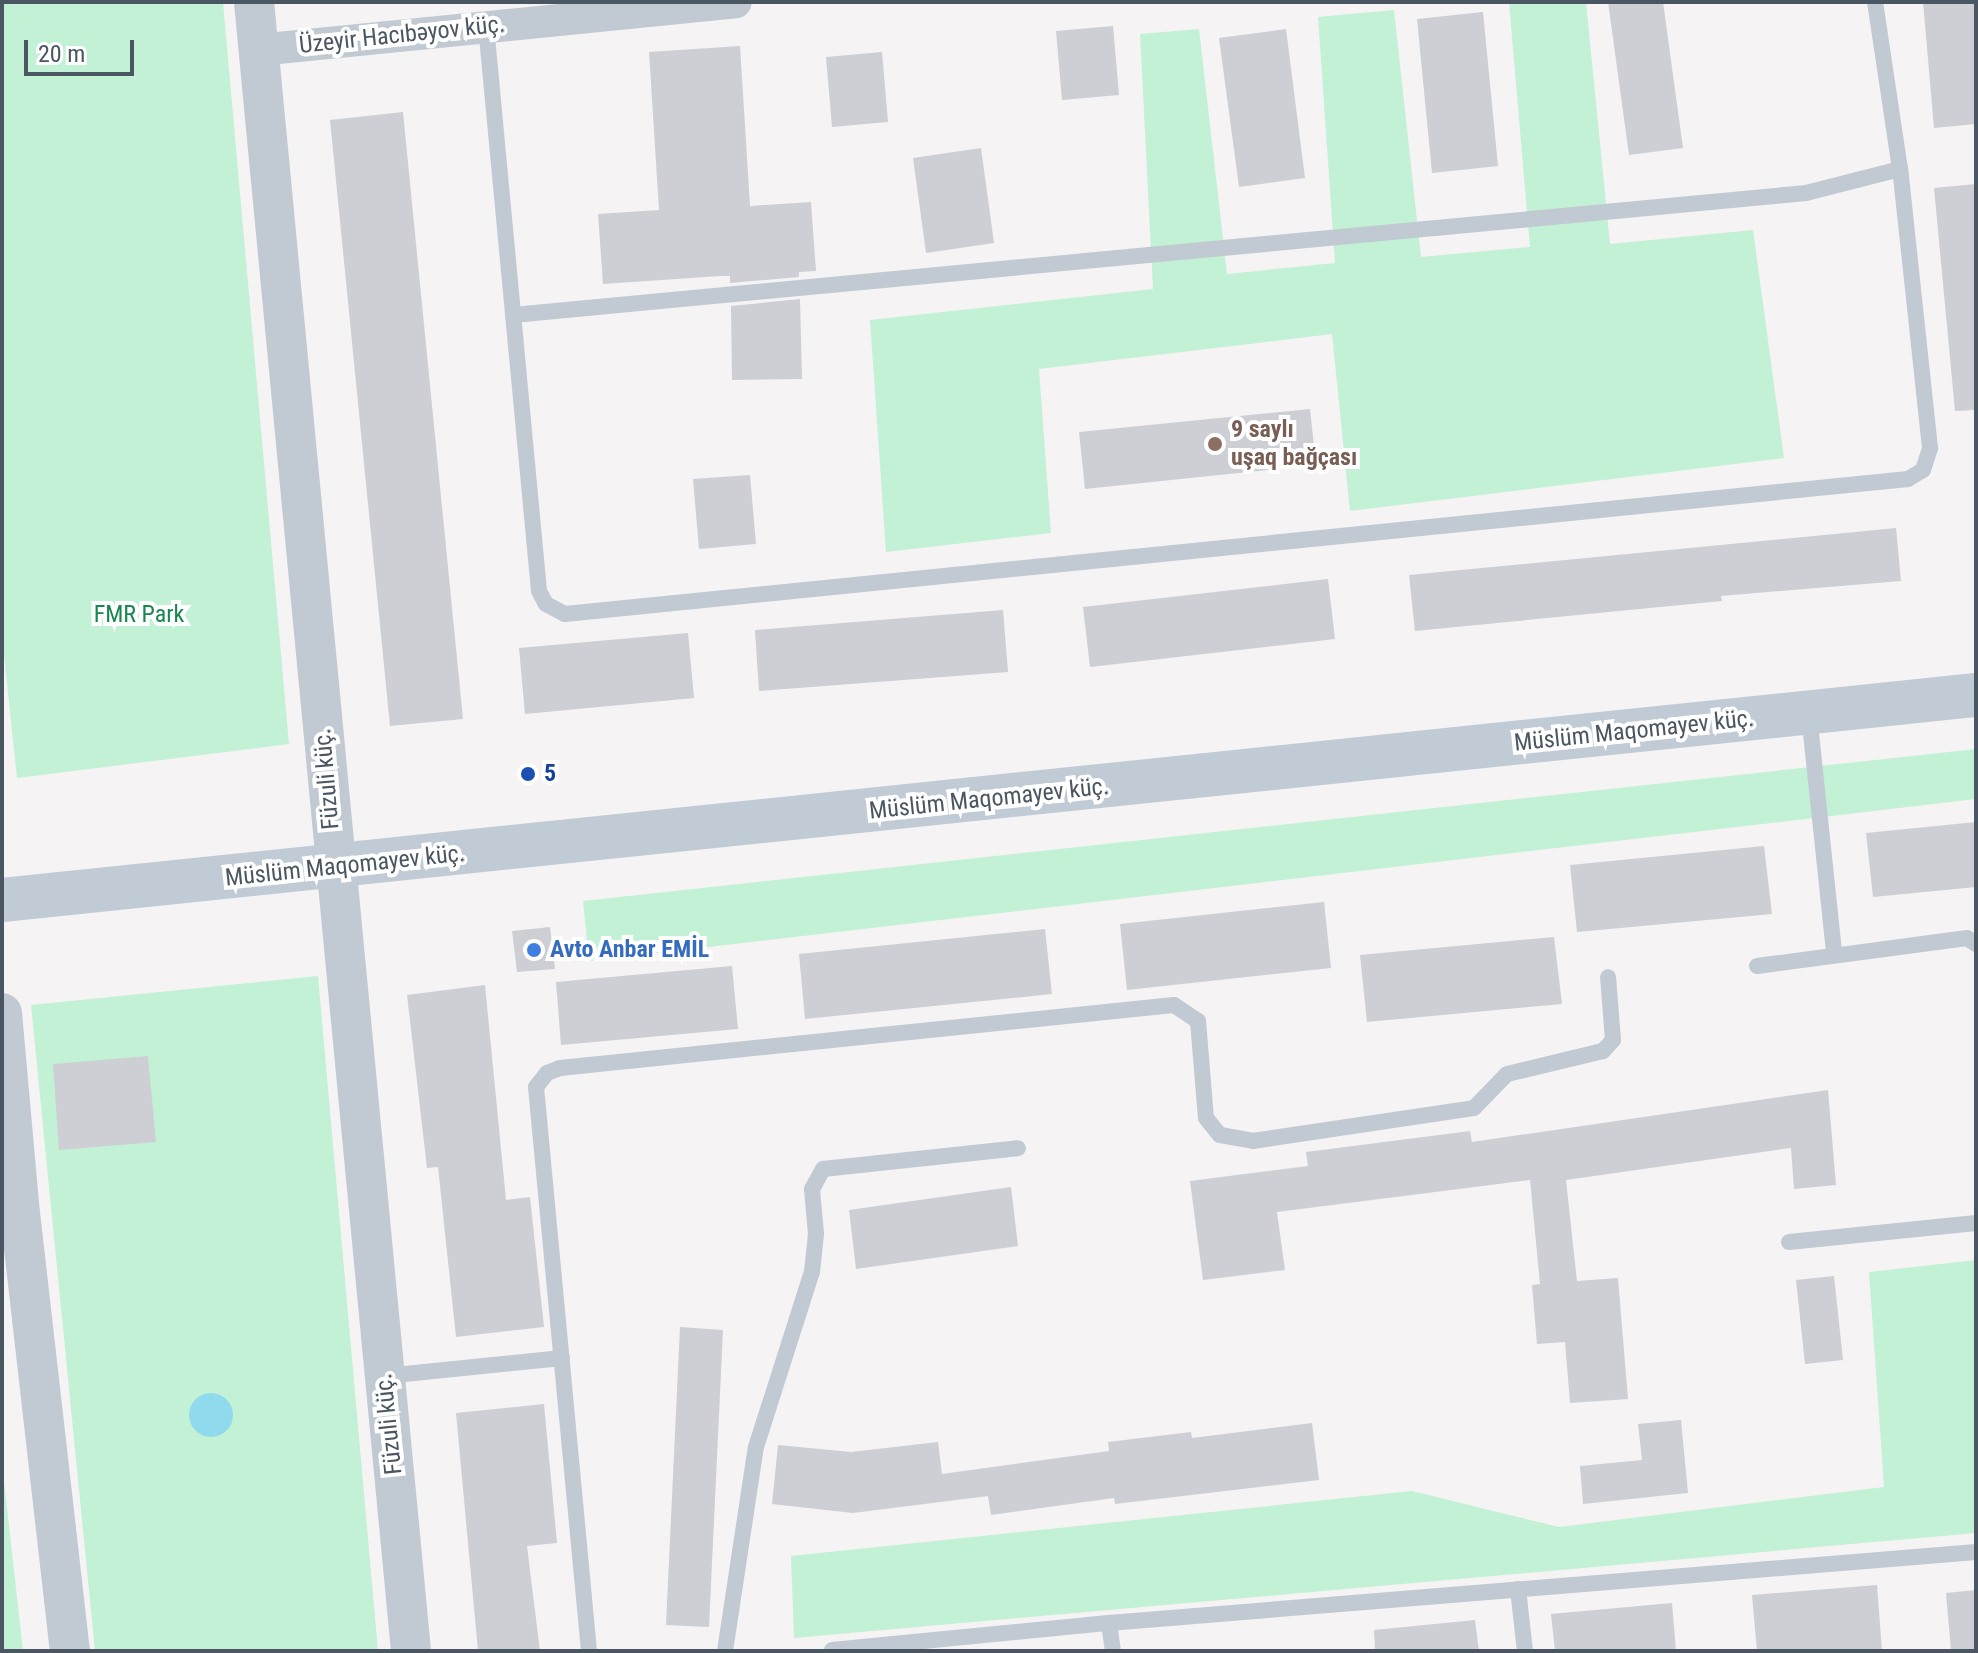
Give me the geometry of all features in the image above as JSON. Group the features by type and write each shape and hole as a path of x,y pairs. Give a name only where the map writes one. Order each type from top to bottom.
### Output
{"main road":[{"name":"Müslüm Maqomayev küç.","path":"2,900 1976,695"}],"street":[{"name":"Füzuli küç.","path":"254,2 411,1651"},
{"name":"Üzeyir Hacıbəyov küç.","path":"258,50 736,2"},
{"path":"2,1013 11,1213 70,1651"}],"lane":[{"path":"486,26 539,591 546,604 565,614 1908,479 1923,470 1930,448 1900,169 1875,2"},
{"path":"513,315 1806,193 1900,169"},
{"path":"1809,712 1834,953"},
{"path":"1757,966 1834,953 1967,938 1976,944"},
{"path":"589,1651 536,1087 547,1073 560,1068 1174,1005 1198,1021 1206,1118 1220,1135 1253,1141 1474,1108 1507,1074 1603,1051 1613,1040 1608,977"},
{"path":"725,1651 756,1447 812,1272 816,1234 812,1189 823,1169 1018,1148"},
{"path":"1789,1242 1976,1223"},
{"path":"384,1376 562,1358"},
{"path":"832,1650 1109,1623 1976,1552"},
{"path":"1518,1589 1525,1651"},
{"path":"1109,1623 1113,1651"}],"green space":[{"name":"FMR Park","path":"2,2 223,2 289,744 17,778 2,636"},
{"path":"1509,2 1586,2 1610,244 1753,230 1784,458 1350,511 1332,334 1039,369 1051,533 886,552 870,320 1153,289 1140,34 1199,29 1227,274 1335,263 1318,17 1394,10 1421,257 1530,247"},
{"path":"1976,749 1976,799 589,961 583,901"},
{"path":"318,976 378,1651 95,1651 31,1005"},
{"path":"1976,1260 1976,1533 794,1638 791,1556 1412,1491 1559,1527 1884,1487 1869,1272"},
{"path":"2,1463 23,1651 2,1651"}],"water":[{"path":"211,1393 227,1399 233,1415 227,1431 211,1437 195,1431 189,1415 195,1399"}],"building":[{"path":"1608,2 1663,2 1683,148 1629,155"},
{"path":"1923,2 1976,2 1976,124 1934,128"},
{"path":"1483,12 1498,166 1432,173 1417,19"},
{"path":"1113,26 1119,95 1062,100 1056,31"},
{"path":"1286,29 1305,178 1239,187 1219,38"},
{"path":"740,46 750,206 811,202 816,271 799,272 799,277 730,283 730,276 720,276 603,284 598,214 659,210 649,52"},
{"path":"882,52 888,122 832,127 826,57"},
{"path":"403,112 463,719 390,726 330,120"},
{"path":"981,148 994,243 926,253 913,158"},
{"path":"1976,184 1976,410 1955,411 1934,188"},
{"path":"800,299 802,379 732,380 731,306"},
{"path":"1310,409 1316,465 1085,489 1079,432"},
{"path":"750,475 756,544 699,549 693,479"},
{"path":"1896,528 1901,581 1721,596 1722,601 1415,631 1409,575"},
{"path":"1328,579 1335,639 1090,667 1083,607"},
{"path":"1003,610 1008,672 759,691 755,630"},
{"path":"688,633 694,698 525,714 519,648"},
{"path":"1976,822 1976,887 1873,897 1866,833"},
{"path":"1764,846 1772,914 1577,932 1570,865"},
{"path":"1324,902 1331,968 1127,990 1120,924"},
{"name":"Avto Anbar EMİL","path":"550,927 555,969 517,972 512,931"},
{"path":"1045,929 1052,994 805,1019 799,954"},
{"path":"1554,937 1562,1004 1367,1022 1360,955"},
{"path":"732,966 738,1029 561,1045 556,982"},
{"path":"485,985 506,1200 530,1197 544,1327 456,1337 438,1167 427,1168 407,995"},
{"path":"148,1056 156,1142 59,1150 53,1064"},
{"path":"1828,1090 1836,1185 1794,1189 1791,1148 1566,1180 1577,1281 1618,1278 1628,1399 1570,1403 1565,1342 1537,1344 1532,1285 1540,1284 1530,1180 1277,1212 1285,1270 1203,1280 1190,1181 1308,1166 1306,1152 1470,1131 1472,1142"},
{"path":"1011,1187 1018,1246 856,1269 849,1210"},
{"path":"1834,1276 1843,1360 1805,1364 1796,1280"},
{"path":"680,1327 723,1330 709,1627 666,1625"},
{"path":"544,1404 557,1543 527,1546 540,1651 478,1651 456,1413"},
{"path":"1681,1420 1688,1493 1583,1504 1580,1466 1642,1460 1638,1424"},
{"path":"1312,1423 1319,1480 1115,1504 1114,1498 991,1515 988,1496 853,1513 772,1504 778,1445 851,1452 938,1442 942,1474 1109,1451 1108,1442 1191,1432 1192,1438"},
{"path":"1877,1585 1882,1651 1757,1651 1752,1595"},
{"path":"1976,1590 1976,1651 1951,1651 1946,1593"},
{"path":"1672,1603 1676,1651 1555,1651 1551,1614"},
{"path":"1475,1620 1479,1651 1375,1651 1374,1630"}],"place":[{"name":"9 saylı uşaq bağçası","path":"1215,444"},
{"name":"5","path":"528,774"},
{"name":"Avto Anbar EMİL","path":"534,950"}]}
